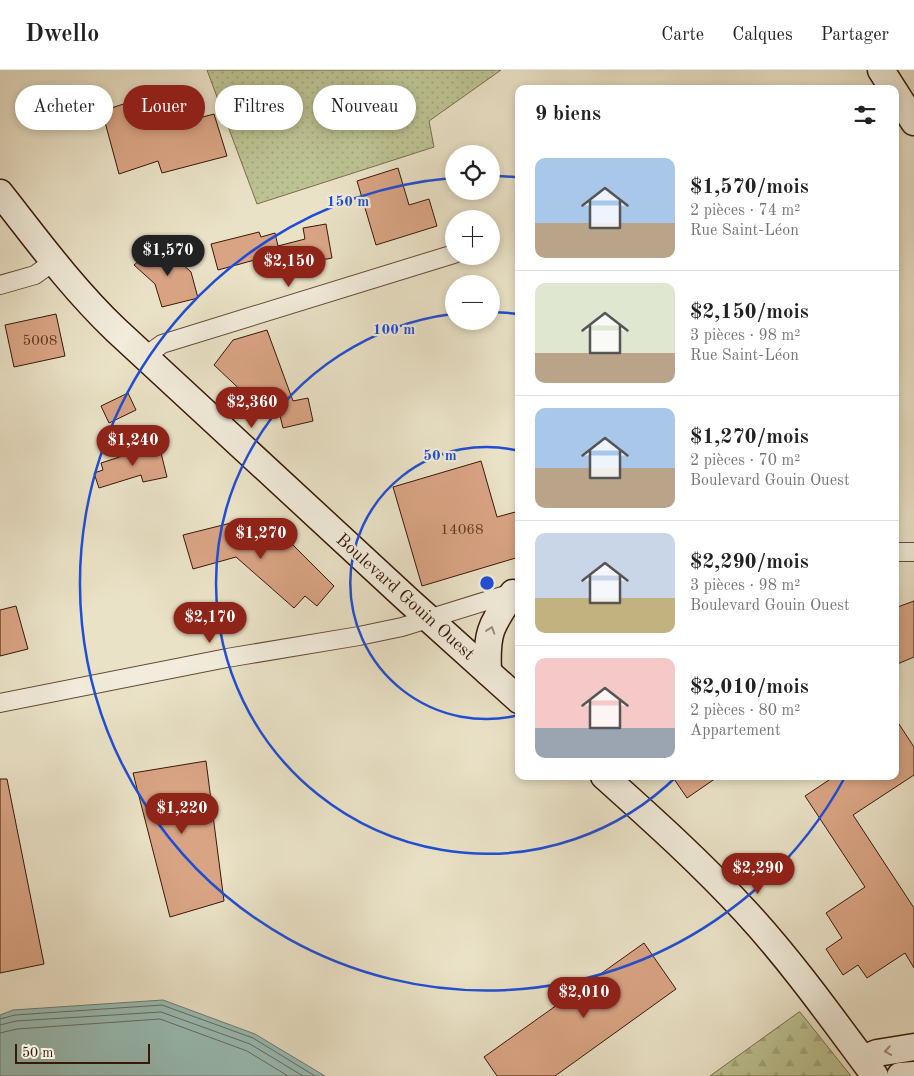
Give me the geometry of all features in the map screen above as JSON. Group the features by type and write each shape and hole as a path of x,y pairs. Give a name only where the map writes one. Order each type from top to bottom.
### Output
{"street":[{"path":"880,70 890,85"},
{"path":"899,98 914,122"},
{"name":"Boulevard Gouin Ouest","path":"0,192 81,296 144,357 515,696"},
{"path":"144,357 162,344 445,257"},
{"path":"0,285 35,275 53,262"},
{"path":"899,552 914,552"},
{"path":"0,703 227,658 402,627 515,592"},
{"path":"488,672 487,648 490,630 495,618 515,593"},
{"path":"608,780 688,852 746,912 784,957 869,1068 877,1052 914,1047"},
{"path":"900,1076 914,1074"}],"green space":[{"path":"207,70 501,70 429,121 434,147 257,204 229,130 303,130 303,85 215,85 215,91"},
{"path":"799,1012 851,1076 710,1076"}],"water":[{"path":"163,1000 255,1034 325,1076 0,1076 0,1015 13,1010"}],"building":[{"path":"123,104 123,130 205,130 205,116 214,114 215,130 219,130 227,156 162,173 158,161 119,174 107,130 113,130 113,107"},
{"path":"398,168 409,205 429,199 437,226 376,245 357,181"},
{"path":"326,224 332,258 292,266 293,269 267,276 262,258 218,270 211,244 259,232 261,237 275,233 278,246 305,239 303,228"},
{"path":"160,244 191,272 198,298 162,307 155,284 134,265"},
{"path":"56,314 65,356 14,367 5,325"},
{"path":"267,330 293,401 308,398 313,421 283,428 274,391 249,398 214,365 233,340"},
{"path":"128,393 136,410 109,423 101,406"},
{"path":"155,444 157,454 161,453 167,477 143,482 141,475 99,488 94,473 103,470 101,463 135,452 135,449"},
{"path":"481,461 497,517 515,512 515,558 422,586 393,487"},
{"path":"239,521 257,538 273,525 334,586 317,606 305,596 294,608 236,557 193,569 183,535"},
{"path":"914,601 914,657 899,663 899,607"},
{"path":"16,606 28,649 0,656 0,610"},
{"path":"899,724 914,747 914,775 853,815 914,908 914,968 905,953 867,978 858,965 843,975 826,949 842,938 826,913 865,887 805,796 829,780 899,780"},
{"path":"206,761 224,901 170,917 133,773"},
{"path":"0,779 7,779 44,964 0,973"},
{"path":"675,780 713,780 687,798"},
{"path":"644,943 676,989 555,1076 497,1076 484,1057"}]}
